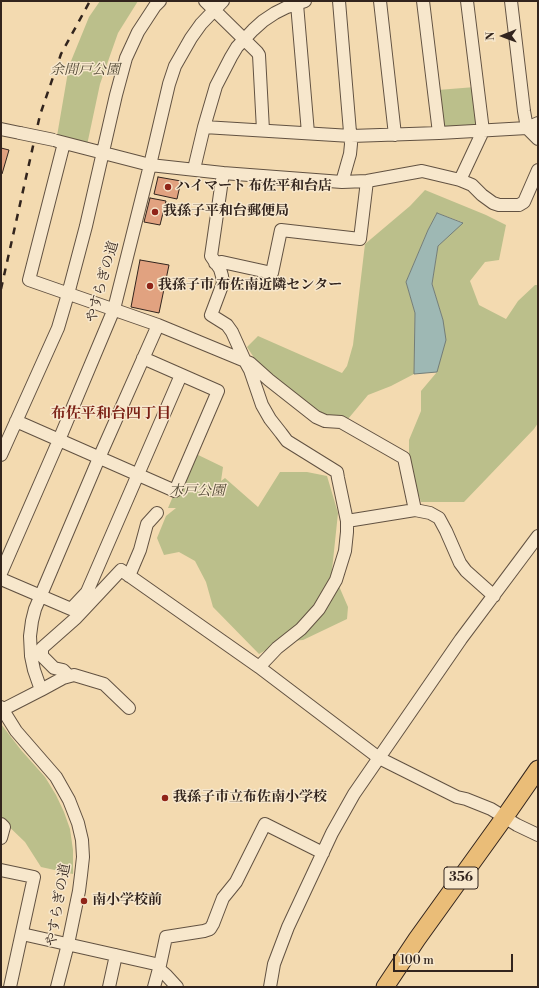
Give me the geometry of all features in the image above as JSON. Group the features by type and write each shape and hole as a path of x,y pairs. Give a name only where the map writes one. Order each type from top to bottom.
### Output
{"highway":[{"name":"356","path":"385,987 422,932 538,769"}],"street":[{"path":"1,455 58,328 86,226 126,58 138,32 154,6 160,1"},
{"path":"205,1 259,55 263,130"},
{"name":"やすらぎの道","path":"1,573 114,309 169,84 175,66 201,24 224,1"},
{"path":"339,1 351,136 350,154 342,182"},
{"path":"380,1 395,135"},
{"path":"423,1 439,133"},
{"path":"460,180 483,130 467,1"},
{"path":"511,1 524,111 533,125 538,138"},
{"path":"194,169 204,126 216,86 237,47 263,21 275,13 301,2 308,134"},
{"path":"204,126 351,136 439,133 533,125"},
{"path":"1,129 150,165 223,173 342,182 367,181 422,171 460,180 472,185 482,195 493,203 499,205 519,205 524,202 538,170"},
{"path":"59,142 29,280 158,325 245,360 316,417 325,421 341,422 404,458 415,510"},
{"path":"223,173 211,256 220,269 223,283 211,316 227,325 232,332 250,370 262,405 270,419 287,441 337,472 347,520 345,551 336,580 319,609 301,629 277,648 259,667"},
{"path":"216,263 222,262 272,273 281,230 360,239 367,181"},
{"path":"41,690 33,663 30,636 35,609 99,458 158,325"},
{"path":"16,421 175,491 218,391 143,358"},
{"path":"1,579 71,610 87,592 181,375"},
{"path":"347,520 415,510 430,513 439,518 460,563 466,571 494,596"},
{"path":"129,576 140,550 147,524 157,513"},
{"path":"270,987 274,964 288,927 332,833 354,794 461,639 538,536"},
{"path":"69,676 63,670 54,668 42,656 42,648 76,618 121,570 259,667 379,758 457,797 491,809 517,826 538,835"},
{"path":"2,709 63,678 74,675 104,684 129,708"},
{"name":"やすらぎの道","path":"2,709 16,731 56,778 69,800 78,823 82,840 83,857 79,891 57,987"},
{"path":"1,824 4,826 1,838"},
{"path":"154,987 166,937 210,929 224,898 236,882 265,824 323,853"},
{"path":"1,870 34,877 10,987"},
{"path":"22,934 116,955 159,967 177,987"},
{"path":"109,987 116,955"}],"green space":[{"name":"余間戸公園","path":"100,1 138,1 118,33 100,84 87,145 57,136 69,66 89,17"},
{"path":"475,87 478,126 445,129 443,126 438,90"},
{"path":"425,190 486,215 506,225 499,260 485,262 470,281 479,305 506,319 518,301 535,285 538,285 538,423 464,502 421,502 409,465 409,440 421,411 421,391 437,372 443,320 432,284 438,246 462,222 437,213 428,230 406,282 415,313 414,374 391,386 368,395 348,419 314,420 278,394 247,347 258,336 342,373 347,366 353,345 365,244 410,206"},
{"name":"木戸公園","path":"192,452 223,467 221,481 225,478 258,507 280,472 307,472 327,476 338,513 332,570 348,607 347,619 303,640 280,642 259,654 213,607 206,582 195,561 179,552 164,555 157,538 166,516 176,508 168,508"},
{"path":"1,724 21,750 45,777 56,795 70,829 73,850 73,874 41,867 25,842 1,819"}],"water":[{"path":"437,213 463,223 438,246 432,284 443,320 446,340 437,372 414,374 415,313 406,282 428,230"}],"building":[{"path":"1,148 9,150 2,174 1,174"},
{"name":"ハイマート 布佐平和台店","path":"158,177 181,181 177,199 154,194"},
{"path":"150,198 166,201 160,225 144,222"},
{"name":"我孫子市 布佐南近隣センター","path":"140,260 169,265 159,313 131,307"}],"railway":[{"path":"1,289 40,115 61,54 90,1"}],"place":[{"name":"ハイマート 布佐平和台店","path":"168,187"},
{"name":"我孫子平和台郵便局","path":"155,212"},
{"name":"我孫子市 布佐南近隣センター","path":"150,286"},
{"name":"我孫子市立布佐南小学校","path":"165,798"},
{"name":"南小学校前","path":"84,901"}],"district":[{"name":"布佐平和台四丁目","path":"111,414"}]}
